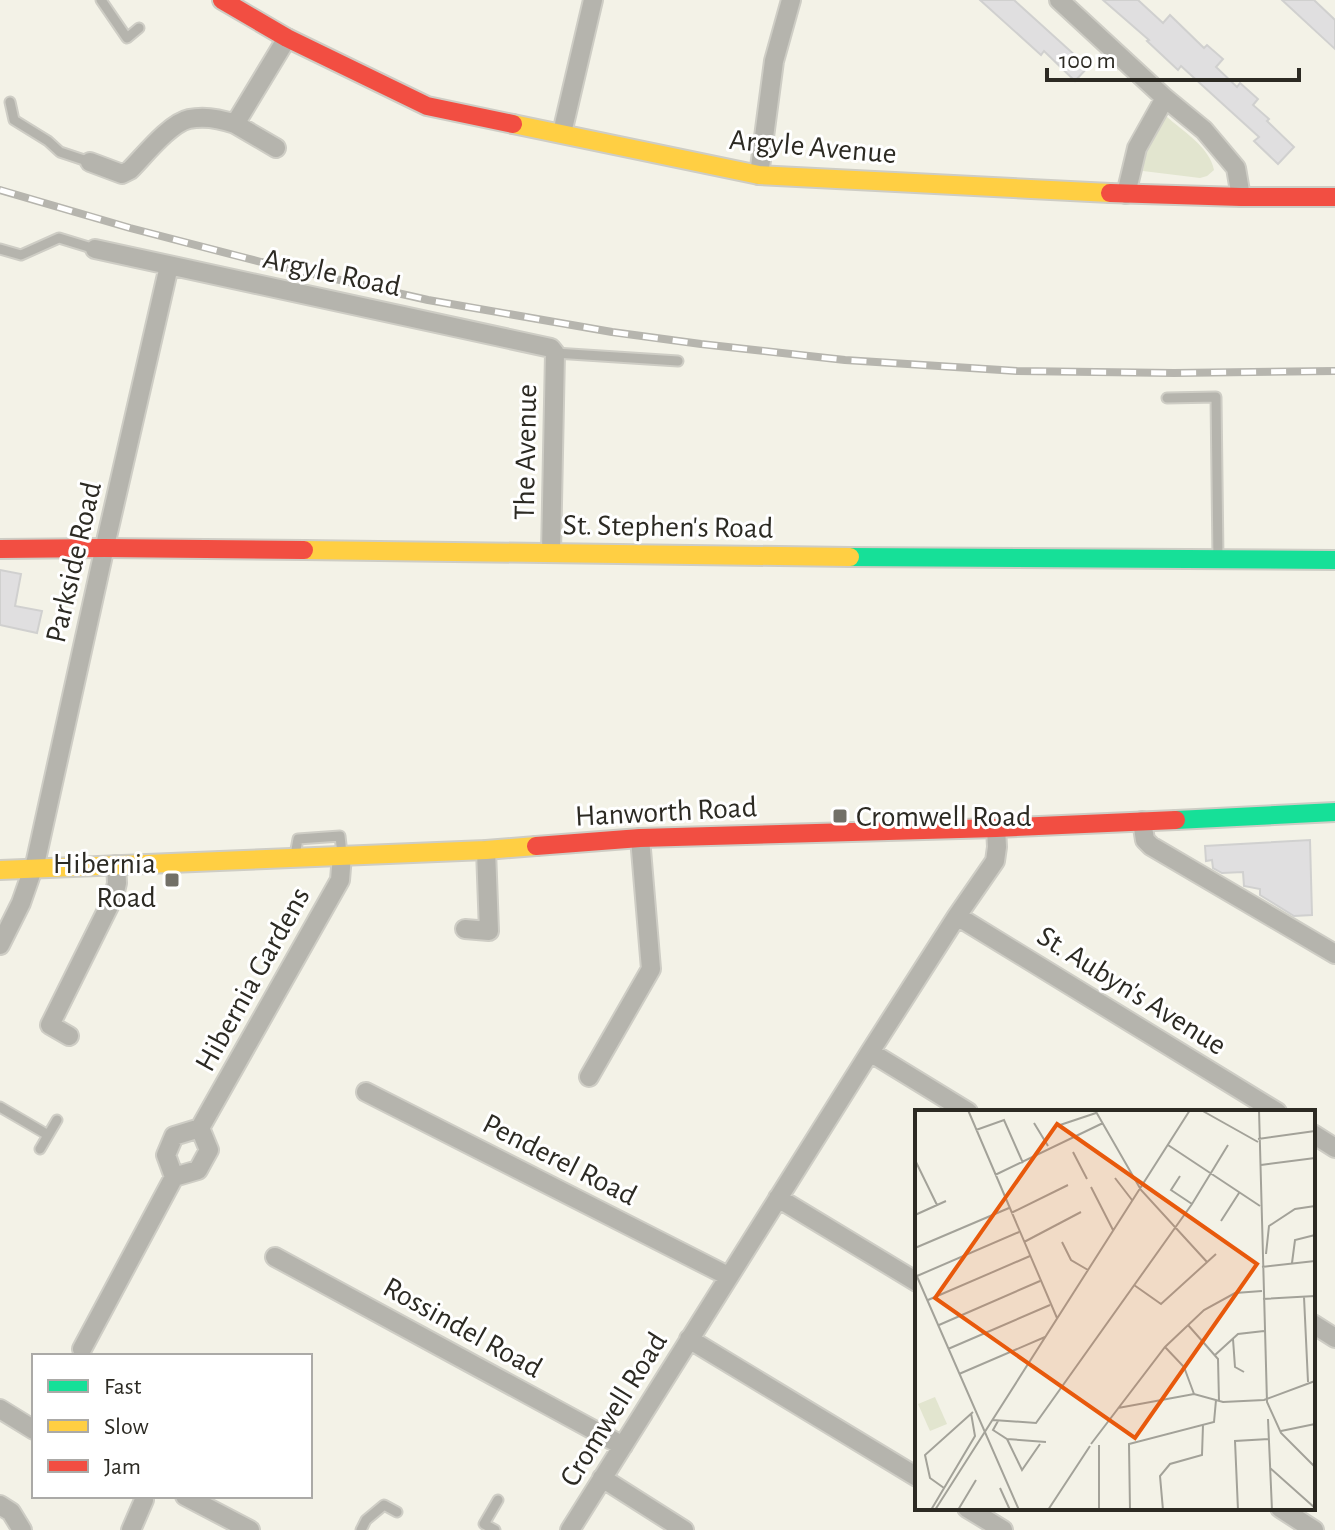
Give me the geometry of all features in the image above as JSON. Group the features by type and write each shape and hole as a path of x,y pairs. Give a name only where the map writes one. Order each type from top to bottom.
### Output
{"street":[{"name":"Argyle Avenue","path":"222,0 287,38 427,106 759,175 1126,194 1335,197"},
{"path":"562,133 593,0"},
{"path":"759,175 774,61 791,0"},
{"path":"1059,0 1204,130 1236,168 1241,197"},
{"path":"235,124 287,38"},
{"path":"1126,194 1137,148 1165,98"},
{"path":"90,162 122,174 174,127 188,119 221,119 276,148"},
{"name":"Argyle Road","path":"95,249 551,348 555,353"},
{"name":"Parkside Road","path":"32,870 169,266"},
{"name":"The Avenue","path":"551,553 555,353"},
{"name":"St. Stephen's Road","path":"0,549 1335,560"},
{"name":"Hanworth Road","path":"0,870 486,850 640,838 996,828 1335,812"},
{"path":"1142,821 1145,840 1151,846 1335,954"},
{"name":"Cromwell Road","path":"570,1530 870,1052 995,861 996,828"},
{"path":"589,1077 651,969 640,838"},
{"path":"465,929 489,931 486,850"},
{"name":"Hibernia Gardens","path":"174,1177 166,1155 174,1136 200,1128 340,880 342,855"},
{"path":"69,1036 50,1025 114,896 116,865"},
{"path":"0,945 21,903 32,870"},
{"name":"St. Aubyn's Avenue","path":"957,916 1274,1110"},
{"path":"870,1052 965,1110"},
{"name":"Penderel Road","path":"366,1092 728,1276"},
{"path":"82,1349 174,1177 198,1170 209,1150 200,1128"},
{"path":"1315,1135 1335,1148"},
{"path":"778,1198 915,1281"},
{"name":"Rossindel Road","path":"275,1257 623,1446"},
{"path":"1315,1325 1335,1338"},
{"path":"689,1339 915,1476"},
{"path":"0,1409 32,1429"},
{"path":"602,1478 684,1530"},
{"path":"131,1530 145,1498"},
{"path":"189,1498 250,1530"},
{"path":"0,1505 11,1512 22,1530"},
{"path":"970,1510 1003,1530"},
{"path":"1283,1510 1314,1530"}],"lane":[{"path":"101,0 127,38 139,28"},
{"path":"10,102 14,120 60,152 90,162"},
{"path":"0,249 21,255 59,238 95,249"},
{"path":"555,353 678,361"},
{"path":"1167,398 1216,397 1218,559"},
{"path":"0,1107 48,1135"},
{"path":"40,1149 57,1120"},
{"path":"495,1530 484,1524 498,1500"},
{"path":"361,1530 366,1520 384,1505 397,1512"}],"green space":[{"path":"1166,116 1207,154 1214,170 1207,176 1200,178 1143,171 1146,147"}],"building":[{"path":"980,0 1014,0 1088,67 1075,81 1044,51 1041,55"},
{"path":"1103,0 1138,0 1163,23 1170,15 1204,48 1207,45 1223,59 1216,67 1237,87 1240,83 1258,99 1253,105 1294,147 1278,164 1254,141 1259,137 1181,66 1178,70"},
{"path":"1282,0 1314,0 1335,20 1335,49"},
{"path":"0,570 21,574 15,606 42,611 37,633 0,625"},
{"path":"1310,840 1312,915 1294,916 1260,895 1260,889 1244,886 1243,872 1222,873 1213,868 1212,860 1206,861 1205,846"}],"railway":[{"path":"0,190 261,262 428,300 612,332 845,360 1017,371 1335,371"}],"traffic: fast":[{"path":"850,557 1335,560"},
{"path":"1176,820 1335,812"}],"traffic: slow":[{"path":"513,124 759,175 1110,193"},
{"path":"304,550 850,557"},
{"path":"0,870 536,846"}],"traffic: jam":[{"path":"222,0 287,38 427,106 513,124"},
{"path":"1110,193 1335,197"},
{"path":"0,549 304,550"},
{"path":"536,846 640,838 1176,820"}],"place":[{"name":"Cromwell Road","path":"840,816"},
{"name":"Hibernia Road","path":"172,880"}]}
